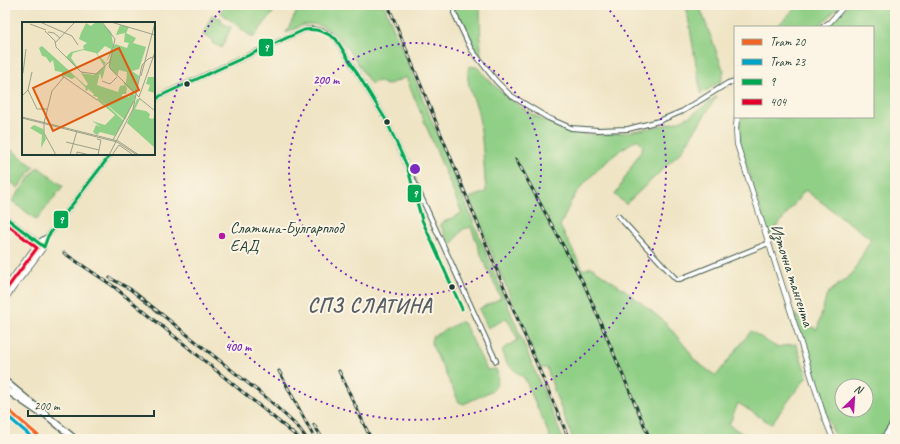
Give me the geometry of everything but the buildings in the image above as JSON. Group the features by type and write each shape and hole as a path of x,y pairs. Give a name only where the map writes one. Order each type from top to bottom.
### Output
{"main road":[{"path":"5,381 75,439"},
{"path":"5,389 63,429"},
{"path":"884,439 895,422"},
{"path":"892,439 895,435"}],"street":[{"path":"455,5 454,13 471,49 496,81 510,95 548,118 571,128 598,130 628,129 659,121 683,111 728,83 734,81"},
{"path":"824,26 845,5"},
{"path":"155,101 160,96 304,30 316,29 330,34 336,39 386,120 496,361"},
{"name":"Източна тангента","path":"737,118 737,144 825,419 833,439"},
{"path":"5,288 38,243 48,236 110,155"},
{"path":"618,216 676,279 680,280 769,244"},
{"path":"5,217 44,248"},
{"path":"5,299 44,248 48,236"}],"green space":[{"path":"226,5 279,5 253,38 220,12"},
{"path":"300,5 384,5 563,439 551,439 525,379 504,359 503,349 518,340 507,318 488,328 479,309 501,298 482,257 471,227 463,229 450,246 440,224 462,213 406,77 387,85 378,81 371,84 343,44 335,35 325,28 314,24 303,25 286,33"},
{"path":"453,5 480,5 481,57 467,36"},
{"path":"686,5 699,5 724,72 721,81 701,94"},
{"path":"798,5 840,5 818,26 777,26"},
{"path":"848,5 895,5 895,418 881,439 836,439 819,393 795,314 817,330 827,294 852,274 871,239 805,190 769,237 740,144 739,129 741,118 874,118 874,26 829,26"},
{"path":"212,15 222,19 221,23 231,27 222,48 212,43 213,40 203,35"},
{"path":"469,66 477,67 498,89 522,108 562,128 585,134 602,135 619,133 676,122 693,114 717,96 681,152 626,204 615,195 643,147 638,139 612,157 581,187 569,206 560,226 583,270 591,267 625,290 665,322 689,351 694,360 716,376 751,331 776,347 796,344 807,376 771,424 738,403 729,425 751,439 573,439 547,368 540,368 469,198 486,192 478,110 469,86"},
{"path":"12,150 34,167 18,188 5,177 5,160"},
{"path":"38,167 63,186 37,220 12,201"},
{"path":"460,322 465,325 487,370 496,369 498,377 497,383 493,390 464,404 459,402 431,343 432,337"}],"railway":[{"path":"388,5 498,273 569,439"},
{"path":"516,159 585,286 650,439"},
{"path":"64,253 113,286 300,439"},
{"path":"110,278 130,289 269,400 298,427 307,439"},
{"path":"279,371 315,439"},
{"path":"339,371 371,439"},
{"path":"314,425 323,439"}],"tram line":[{"name":"20","path":"5,407 42,439"},
{"name":"23","path":"5,414 34,439"}],"transit line":[{"name":"9","path":"155,101 160,96 304,30 321,31 336,39 386,120 407,166 422,220 462,309"},
{"name":"9","path":"5,217 44,247 48,236 110,155"},
{"name":"404","path":"5,223 37,248 5,291"}],"place":[{"name":"Слатина-Булгарплод ЕАД","path":"222,236"}],"district":[{"name":"СПЗ СЛАТИНА","path":"370,305"}]}
